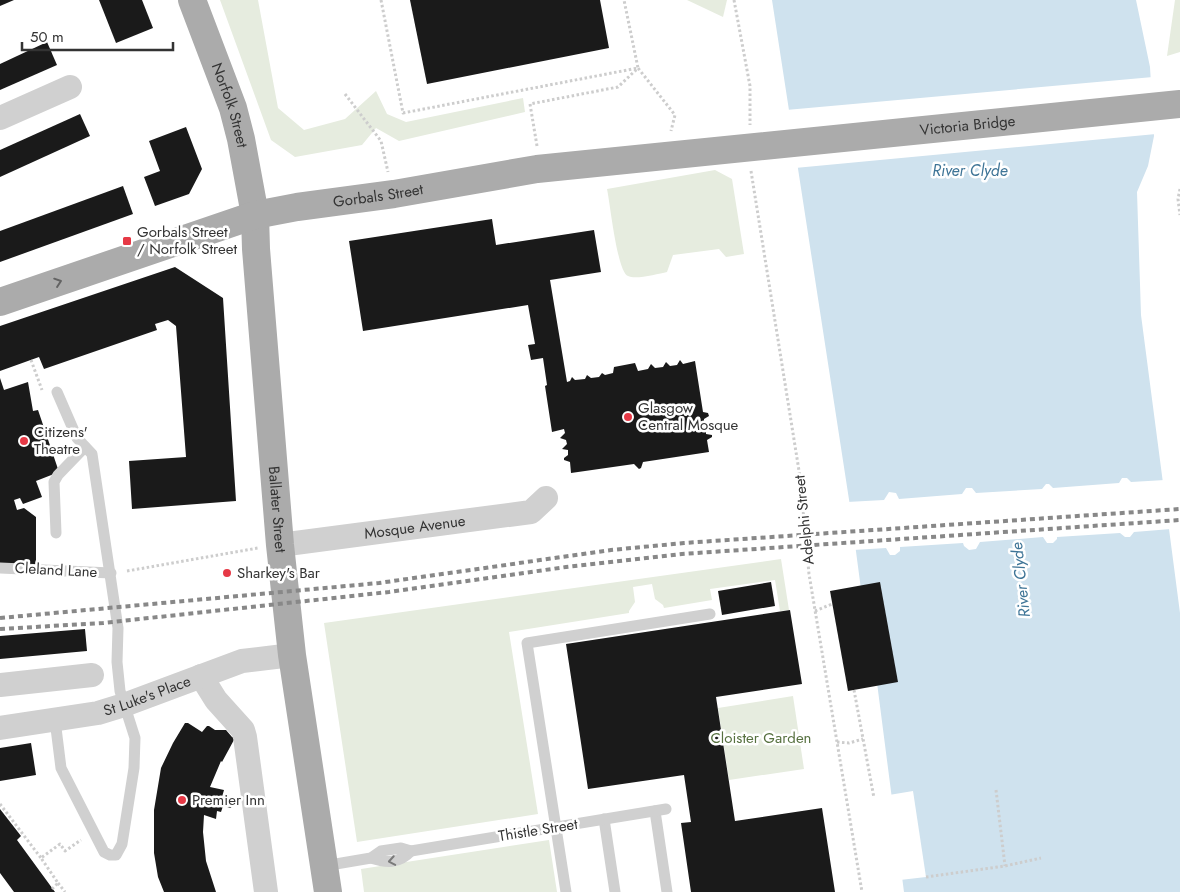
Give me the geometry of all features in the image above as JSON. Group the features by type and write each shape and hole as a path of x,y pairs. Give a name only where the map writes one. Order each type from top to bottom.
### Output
{"main road":[{"name":"Norfolk Street","path":"192,0 233,108 256,215"},
{"name":"Victoria Bridge","path":"759,146 1173,105"},
{"name":"Gorbals Street","path":"0,302 256,215 297,206 394,194 536,169 759,146"},
{"name":"Ballater Street","path":"256,215 256,249 280,545 292,655 326,879"}],"street":[{"path":"0,118 70,87"},
{"name":"Mosque Avenue","path":"280,545 530,512 546,498"},
{"name":"St Luke's Place","path":"0,728 98,713 242,661 292,655"},
{"path":"0,685 92,675"},
{"path":"201,676 216,700 243,730 266,892"}],"lane":[{"path":"55,720 61,768 104,852 116,855 120,850 134,768 135,738 124,705 117,662 118,628 92,454 77,438 58,392"},
{"path":"56,533 54,482 58,475 85,447"},
{"name":"Cleland Lane","path":"0,568 111,573"},
{"path":"566,892 527,643 710,614"},
{"name":"Thistle Street","path":"326,879 371,858 384,862 404,858 410,851 660,810 667,892"},
{"path":"604,819 615,892"}],"path":[{"path":"381,0 403,113 638,68"},
{"path":"624,0 638,68 676,114"},
{"name":"Adelphi Street","path":"734,0 759,146 752,181 800,477 809,574 862,892"},
{"path":"536,169 538,149 530,104 618,87 638,68"},
{"path":"345,94 381,141 394,194"},
{"path":"1180,189 1178,199 1180,215"},
{"path":"31,360 41,390 58,392"},
{"path":"111,573 280,545"},
{"path":"815,611 832,604"},
{"path":"854,690 874,798"},
{"path":"837,742 849,743 863,739"},
{"path":"996,790 1005,866"},
{"path":"0,804 65,892"},
{"path":"41,858 60,844 65,851 94,833"},
{"path":"926,877 1005,866 1042,858"},
{"path":"52,889 58,883"}],"green space":[{"path":"220,0 258,0 278,108 304,130 345,119 376,91 387,114 406,122 523,98 525,112 399,141 376,128 362,145 295,157 271,140"},
{"path":"687,0 727,0 723,17"},
{"path":"1175,0 1180,0 1180,52 1167,56"},
{"path":"715,170 732,179 744,254 726,257 719,249 673,255 667,272 641,277 628,276 620,263 607,189"},
{"path":"781,559 789,610 780,611 775,580 710,589 712,600 664,608 655,599 652,584 633,587 635,602 629,613 509,632 538,814 357,842 324,623"},
{"name":"Cloister Garden","path":"793,696 804,769 729,780 718,708"},
{"path":"549,840 557,892 364,892 361,869"}],"water":[{"name":"River Clyde","path":"772,0 1136,0 1150,67 1154,136 1148,166 1137,192 1141,315 1180,613 1180,892 904,892 876,675 864,612 850,506"}],"pier":[{"path":"1153,77 1156,134 795,168 786,110"},
{"path":"1122,478 1127,478 1131,482 1165,480 1171,529 1134,532 1130,537 1125,537 1120,533 1057,537 1053,543 1047,543 1043,537 980,542 976,549 969,550 963,543 900,547 900,551 895,555 890,555 886,548 853,550 847,502 884,500 889,492 896,493 899,499 962,494 966,488 972,488 976,493 1042,489 1046,484 1053,488 1119,483"},
{"path":"913,791 926,877 900,880 889,795"}],"building":[{"path":"0,0 14,0 0,6"},
{"path":"99,0 142,0 153,28 116,43"},
{"path":"410,0 600,0 609,48 427,84"},
{"path":"47,42 57,65 0,90 0,64"},
{"path":"80,114 90,136 0,177 0,150"},
{"path":"186,127 202,169 189,194 155,206 144,177 160,171 149,141"},
{"path":"123,186 133,214 0,262 0,231"},
{"path":"492,219 496,245 594,230 601,272 550,280 567,382 572,377 575,380 585,379 587,375 591,378 599,377 602,373 605,375 613,373 614,367 635,363 638,371 648,369 651,364 655,368 663,367 666,362 670,366 677,365 680,360 683,364 695,361 703,412 708,413 709,416 704,419 704,423 711,426 706,430 706,434 712,435 707,440 709,452 643,462 639,469 634,464 571,473 570,462 564,460 568,455 568,450 562,449 567,444 566,440 560,438 565,433 564,429 552,432 543,358 531,360 528,345 535,344 528,305 363,331 349,241"},
{"path":"175,267 223,298 236,501 132,509 129,461 186,457 176,326 168,320 155,324 157,330 44,369 39,357 0,371 0,326"},
{"name":"Citizens' Theatre","path":"0,378 4,390 28,382 33,411 38,410 59,472 36,481 42,497 23,504 20,498 14,500 17,510 24,508 36,517 36,565 0,563"},
{"path":"771,582 775,606 722,615 718,591"},
{"path":"880,582 898,682 848,691 830,591"},
{"path":"790,610 802,684 716,697 735,821 822,808 835,892 691,892 681,823 691,822 684,775 588,789 566,644"},
{"path":"85,629 87,651 0,659 0,636"},
{"path":"185,723 202,732 207,726 215,730 226,730 235,738 221,761 210,787 224,790 222,797 233,801 231,808 223,806 221,812 217,811 216,819 204,815 203,832 206,861 216,892 164,892 158,877 154,853 154,810 161,768"},
{"path":"31,743 36,775 0,781 0,748"},
{"path":"0,809 21,836 17,840 55,892 14,892 0,873"}],"railway":[{"path":"0,618 379,583 611,550 684,543 1180,509"},
{"path":"0,629 103,623 389,592 566,567 682,554 1180,520"}],"place":[{"name":"Gorbals Street / Norfolk Street","path":"127,241"},
{"name":"Glasgow Central Mosque","path":"628,417"},
{"name":"Citizens' Theatre","path":"24,441"},
{"name":"Sharkey's Bar","path":"227,573"},
{"name":"Premier Inn","path":"182,800"}]}
